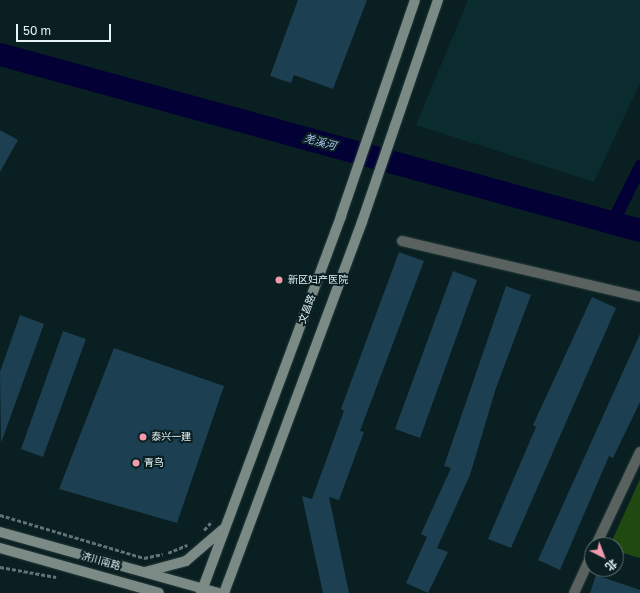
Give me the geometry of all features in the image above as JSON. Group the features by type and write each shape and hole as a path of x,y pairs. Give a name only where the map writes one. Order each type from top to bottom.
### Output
{"main road":[{"name":"文昌路","path":"202,591 342,216 415,0"},
{"path":"224,593 362,222 394,124 438,0"},
{"path":"142,572 186,561 225,527"},
{"name":"济川南路","path":"0,532 142,572 202,591 218,593"},
{"name":"济川南路","path":"0,548 158,593"}],"street":[{"path":"402,241 640,297"},
{"path":"600,537 640,452"},
{"path":"574,593 584,571"}],"path":[{"path":"0,515 144,558 167,554 190,543"},
{"path":"201,532 212,521"},
{"path":"0,567 59,577"}],"shaded area":[{"path":"468,0 640,0 640,83 594,182 416,125"}],"green space":[{"path":"640,479 640,558 624,553 624,537 614,537"}],"building":[{"path":"298,0 367,0 333,89 294,75 291,83 270,76"},
{"path":"0,130 18,140 0,172"},
{"path":"399,252 424,261 360,431 364,432 339,500 329,497 349,593 323,593 302,496 312,499 344,411 341,409"},
{"path":"453,271 477,280 420,438 395,429"},
{"path":"506,286 531,295 496,388 470,475 437,548 448,552 428,593 406,583 427,537 421,534 451,468 444,466"},
{"path":"592,297 616,308 511,548 488,539 536,427 533,425"},
{"path":"20,315 44,324 1,443 0,372"},
{"path":"63,331 86,339 43,457 21,449"},
{"path":"640,334 640,402 613,458 609,456 560,570 538,560"},
{"name":"泰兴一建","path":"114,348 224,386 177,523 59,489"},
{"path":"595,577 602,577 640,590 640,593 590,593"}],"waterway":[{"name":"羌溪河","path":"0,54 640,230"},
{"path":"612,222 640,166"}],"place":[{"name":"新区妇产医院","path":"279,280"},
{"name":"泰兴一建","path":"143,437"},
{"name":"青鸟","path":"136,463"}]}
